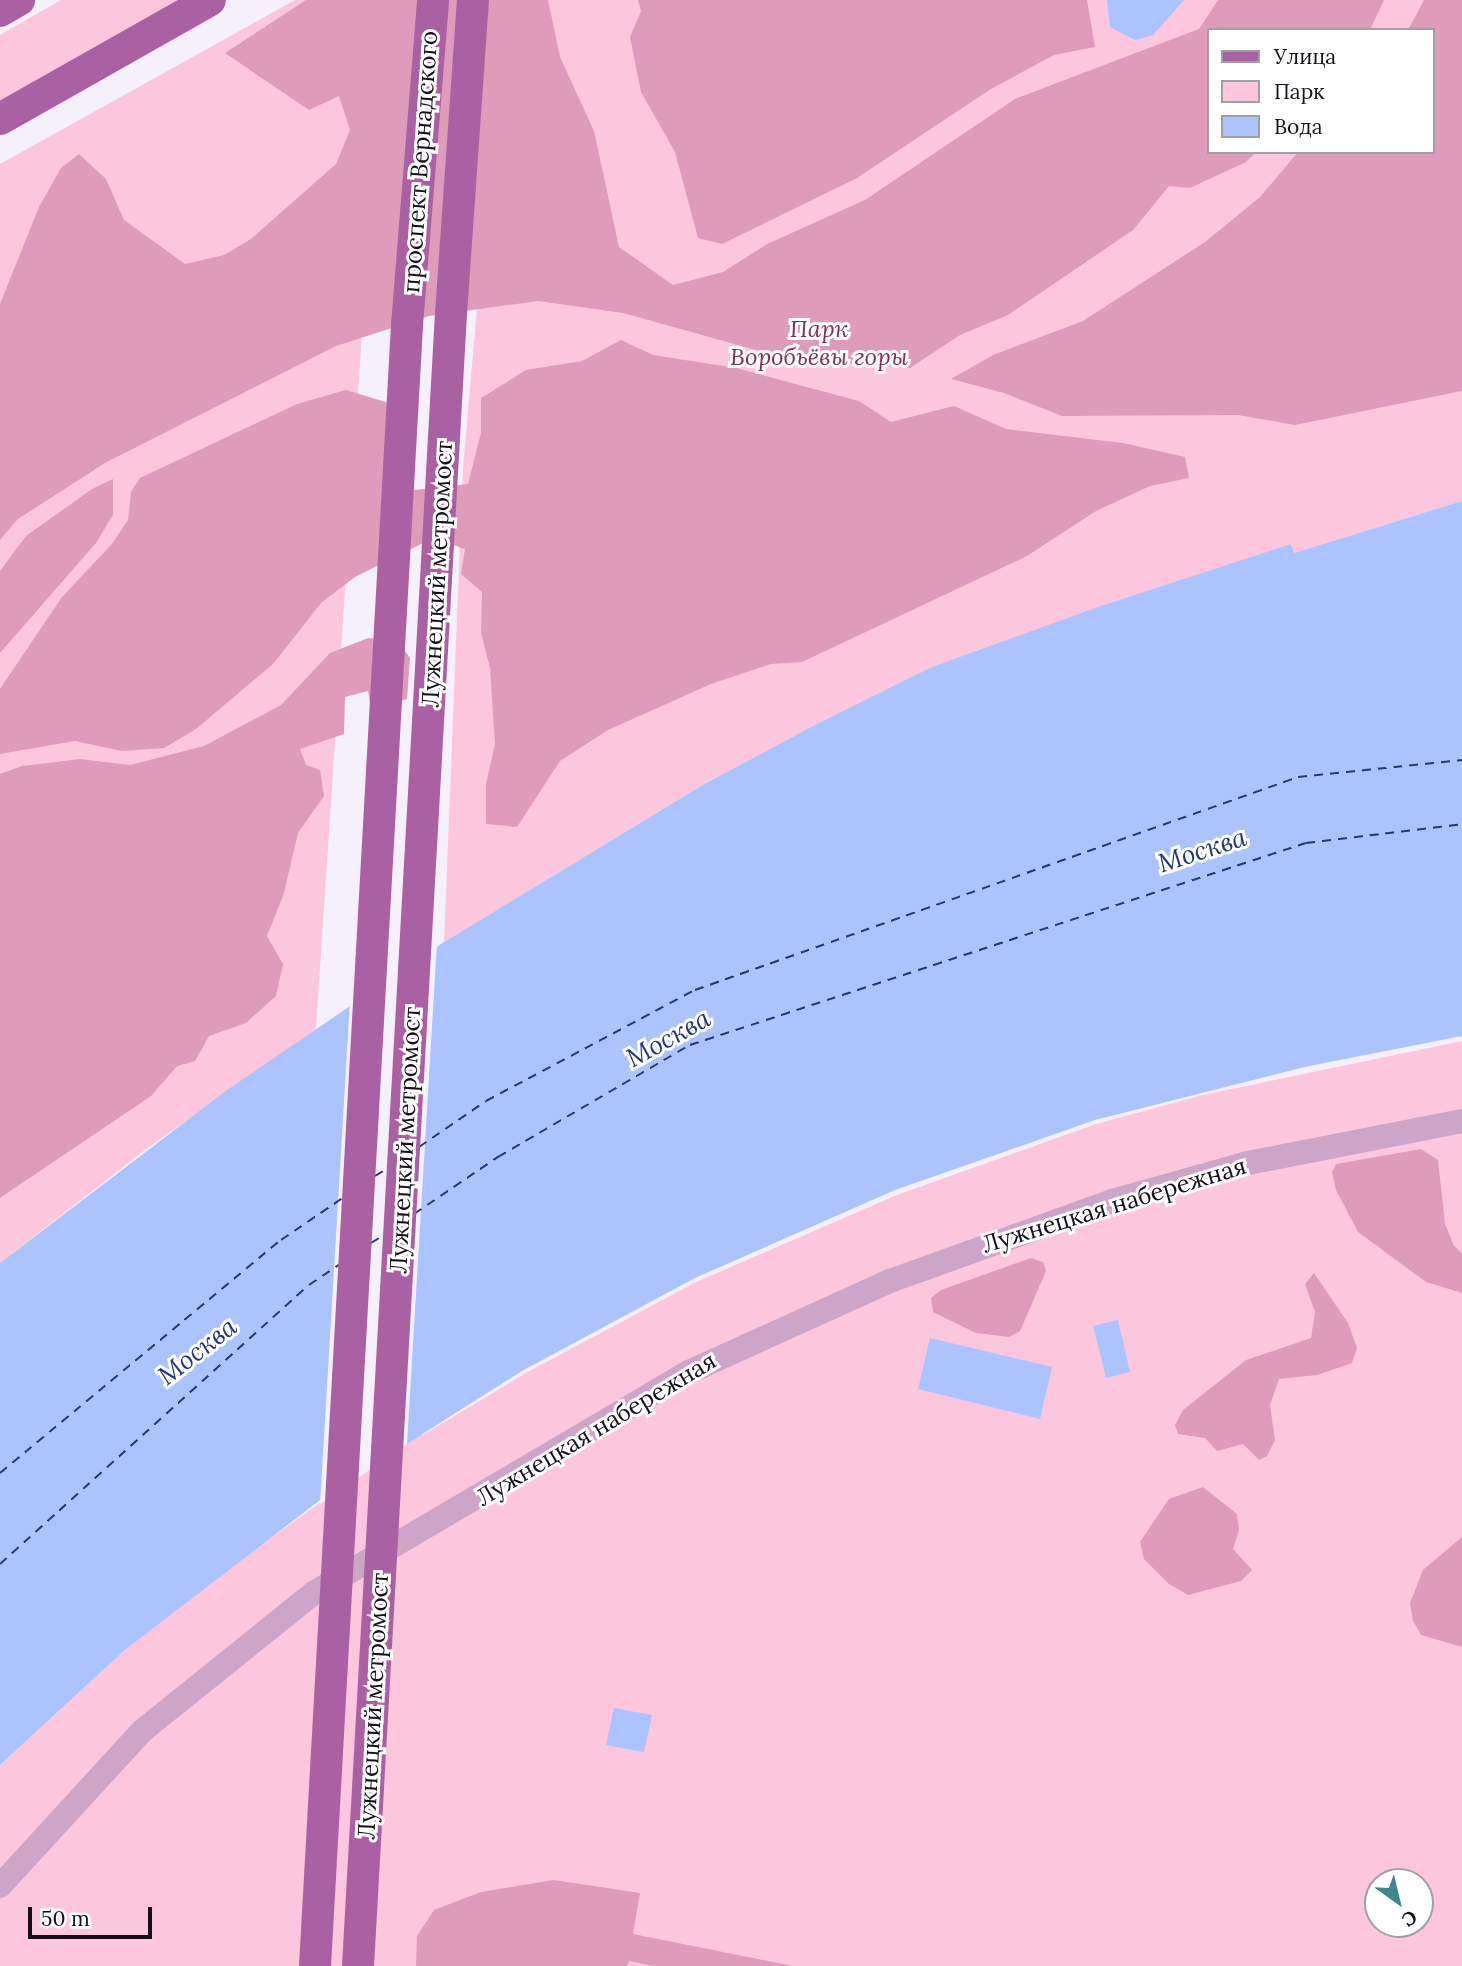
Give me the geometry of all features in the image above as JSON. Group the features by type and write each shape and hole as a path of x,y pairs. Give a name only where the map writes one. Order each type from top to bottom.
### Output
{"main road":[{"path":"0,11 19,0"},
{"path":"0,119 210,0"},
{"name":"проспект Вернадского","path":"407,325 433,0"},
{"name":"проспект Вернадского","path":"451,314 473,0"},
{"name":"Лужнецкий метромост","path":"358,1966 451,314"},
{"name":"Лужнецкий метромост","path":"315,1966 407,325"}],"street":[{"name":"Лужнецкая набережная","path":"0,1886 142,1731 315,1592 689,1372 900,1277 1112,1201 1248,1163 1462,1121"}],"green space":[{"path":"61,0 183,0 0,105 0,35"},
{"path":"295,0 384,0 316,1029 145,1150 0,1263 0,164"},
{"path":"306,0 548,0 560,57 594,131 619,247 673,285 723,272 767,244 865,200 1015,99 1199,29 1218,0 1384,0 1371,28 1206,28 1206,154 1254,154 1246,162 1190,188 1169,186 1133,230 1008,315 960,335 910,368 785,358 623,313 538,301 429,316 336,346 105,463 18,519 0,540 0,304 39,207 61,168 79,154 106,179 124,220 185,264 224,255 251,239 336,164 350,130 339,96 309,110 225,53"},
{"name":"Парк Воробьёвы горы","path":"504,0 1462,0 1462,501 1294,553 1291,544 932,667 701,786 444,942 463,468"},
{"path":"638,0 1087,0 1095,47 1054,55 991,89 857,178 722,244 698,238 675,152 641,92 630,37 641,11"},
{"path":"1424,0 1462,0 1462,391 1295,425 1238,415 1062,416 1004,393 951,379 993,355 1083,321 1205,242 1260,197 1296,154 1434,154 1434,28 1409,28"},
{"path":"621,340 653,355 736,368 859,401 891,422 954,406 1006,429 1123,443 1185,457 1189,478 1150,486 1096,511 1027,556 802,662 771,664 711,684 608,730 560,761 517,827 486,824 486,784 495,744 490,668 481,633 482,592 461,574 465,549 433,538 355,577 321,603 273,664 196,729 164,748 122,751 75,741 0,754 0,689 62,597 111,545 128,520 131,492 140,478 297,404 346,390 389,403 388,493 468,484 481,433 481,398 526,370 582,361"},
{"path":"113,479 113,515 96,543 0,653 0,571 26,536 92,489"},
{"path":"368,638 398,641 410,658 407,699 371,710 368,691 345,697 344,734 300,749 306,765 320,770 324,796 298,833 284,893 267,936 283,964 276,996 246,1023 209,1036 195,1061 177,1066 151,1096 0,1198 0,774 22,766 80,759 130,765 204,746 281,705 330,653"},
{"path":"1462,1041 1462,1966 0,1966 0,1765 126,1649 192,1595 417,1433 423,1435 524,1374 696,1282 897,1195 1096,1124 1203,1095"},
{"path":"1421,1149 1438,1160 1445,1224 1454,1246 1462,1253 1462,1293 1426,1282 1358,1232 1336,1190 1332,1172 1336,1164"},
{"path":"1031,1258 1043,1262 1046,1271 1020,1331 1009,1337 976,1333 933,1312 931,1298 941,1290"},
{"path":"1314,1273 1348,1323 1357,1348 1352,1363 1317,1375 1279,1379 1270,1405 1275,1440 1267,1456 1259,1460 1243,1444 1217,1451 1205,1438 1178,1434 1175,1425 1183,1410 1246,1360 1311,1338 1315,1312 1305,1284"},
{"path":"1203,1487 1237,1514 1239,1530 1233,1549 1252,1570 1241,1581 1188,1595 1169,1584 1144,1559 1140,1542 1169,1499"},
{"path":"1462,1537 1462,1647 1421,1635 1413,1621 1410,1603 1423,1570"},
{"path":"554,1880 640,1893 633,1934 793,1966 653,1966 629,1961 627,1966 416,1966 417,1936 434,1910 481,1892"}],"water":[{"path":"1107,0 1184,0 1153,35 1135,40 1110,27"},
{"name":"Москва","path":"1462,501 1462,1036 1309,1066 1095,1120 895,1190 695,1278 522,1371 328,1494 126,1649 0,1765 0,1263 227,1090 444,942 701,786 817,724 932,667 1098,607 1291,544 1294,553"},
{"path":"1118,1320 1130,1372 1106,1378 1093,1326"},
{"path":"930,1338 1052,1367 1040,1419 918,1389"},
{"path":"614,1708 652,1715 644,1752 606,1745"}],"pier":[{"path":"437,943 407,1444 320,1504 350,1001"}],"ferry route":[{"path":"419,1147 486,1101 695,990 1298,777 1462,760"},
{"path":"414,1214 498,1157 690,1045 1306,843 1462,824"},
{"path":"375,1176 388,1168"},
{"path":"0,1473 281,1240 341,1199"},
{"path":"371,1243 384,1235"},
{"path":"0,1564 309,1285 340,1264"}]}
